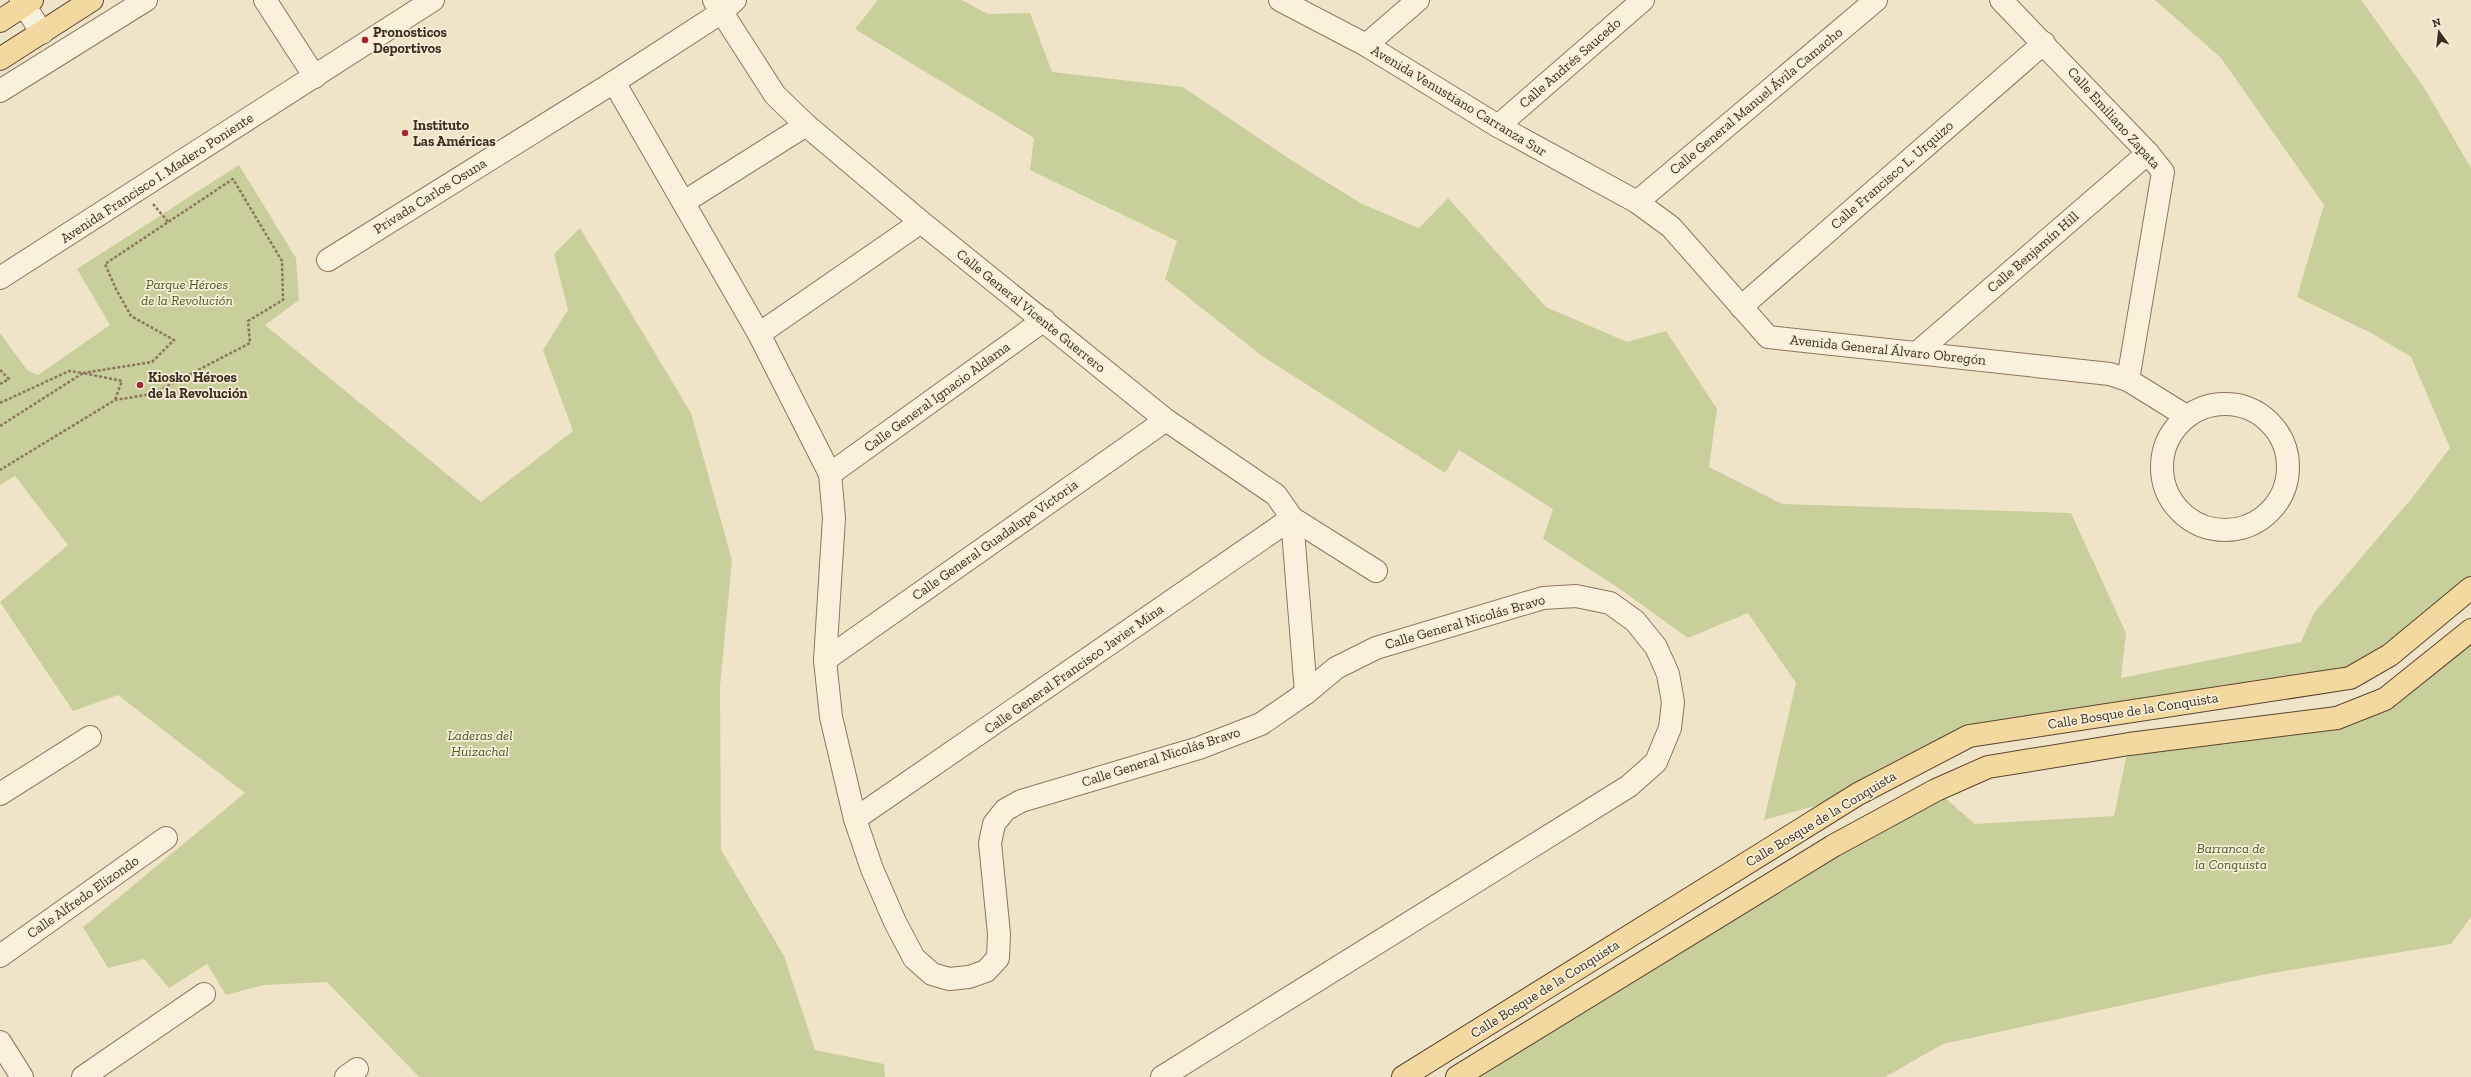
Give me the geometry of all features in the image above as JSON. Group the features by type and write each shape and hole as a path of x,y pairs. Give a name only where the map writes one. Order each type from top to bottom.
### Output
{"main road":[{"path":"0,59 92,0"},
{"path":"0,21 26,2"},
{"name":"Calle Bosque de la Conquista","path":"1403,1077 1858,794 1969,736 2350,678 2390,655 2471,588"},
{"name":"Calle Bosque de la Conquista","path":"1457,1077 1833,846 1936,790 1988,767 2129,744 2338,718 2385,699 2471,630"}],"street":[{"path":"0,91 146,0"},
{"path":"265,0 315,77"},
{"name":"Avenida Francisco I. Madero Poniente","path":"0,278 433,0"},
{"name":"Avenida Venustiano Carranza Sur","path":"1280,0 1366,45 1498,126 1637,202"},
{"path":"1366,45 1418,0"},
{"name":"Calle Andrés Saucedo","path":"1498,126 1643,0"},
{"name":"Calle General Manuel Ávila Camacho","path":"1637,202 1876,0"},
{"name":"Calle Emiliano Zapata","path":"2001,0 2044,42 2148,153 2162,172 2128,380"},
{"path":"26,2 42,33"},
{"name":"Privada Carlos Osuna","path":"328,260 614,82 724,4"},
{"name":"Calle General Vicente Guerrero","path":"724,4 775,95 806,125 921,222 1166,420 1276,495 1292,518 1376,571"},
{"name":"Calle Francisco L. Urquizo","path":"1741,307 2044,42"},
{"path":"614,82 759,334 830,474 834,518 825,660 831,717 855,819"},
{"path":"684,202 806,125"},
{"name":"Calle Benjamín Hill","path":"1918,352 2148,153"},
{"name":"Avenida General Álvaro Obregón","path":"1637,202 1672,227 1768,337 1918,352 2110,374 2128,380 2186,416"},
{"path":"759,334 921,222"},
{"name":"Calle General Ignacio Aldama","path":"830,474 1044,320"},
{"path":"2220,403 2255,410 2281,435 2289,470 2277,504 2248,526 2212,530 2180,512 2162,481 2162,474 2164,445 2186,416 2220,403"},
{"name":"Calle General Guadalupe Victoria","path":"825,660 1166,420"},
{"path":"1292,518 1306,693"},
{"name":"Calle General Francisco Javier Mina","path":"855,819 1292,518"},
{"name":"Calle General Nicolás Bravo","path":"855,819 875,875 895,922 914,958 932,974 949,979 969,977 986,971 998,958 999,934 990,842 994,824 1005,810 1021,801 1199,748 1261,724 1306,693 1336,668 1376,648 1543,598 1576,596 1610,603 1635,621 1656,647 1668,674 1673,702 1670,728 1656,762 1629,786 1162,1077"},
{"path":"0,794 90,736"},
{"name":"Calle Alfredo Elizondo","path":"0,956 166,838"},
{"path":"83,1077 204,994"},
{"path":"0,1042 22,1077"}],"path":[{"path":"0,426 83,373 152,362 174,340 131,316 116,290 105,264 169,223 233,179 282,261 283,300 248,321 250,343 152,394 115,400 0,470"},
{"path":"140,188 169,223"},
{"path":"0,370 9,379 0,384"},
{"path":"0,403 69,371 122,381 115,400"}],"green space":[{"path":"878,0 962,0 988,14 1030,13 1052,72 1183,87 1291,160 1362,204 1419,228 1448,198 1546,307 1627,342 1666,331 1717,409 1709,467 1782,504 2071,513 2126,633 2121,678 2301,642 2314,613 2412,498 2450,448 2411,357 2373,334 2297,297 2324,205 2221,58 2155,0 2361,0 2423,86 2471,168 2471,578 2350,678 1969,736 1858,794 1764,820 1796,683 1748,613 1688,638 1620,589 1543,539 1553,509 1459,450 1445,473 1262,356 1165,279 1177,241 1030,170 1034,138 855,29"},
{"name":"Laderas del Huizachal","path":"239,165 296,258 299,300 265,325 481,502 573,431 543,350 568,310 554,254 580,228 691,413 732,560 720,686 721,850 784,956 815,1050 884,1064 885,1077 419,1077 327,982 264,985 226,995 207,964 169,988 144,959 108,968 83,927 245,793 118,695 73,711 0,602 68,545 15,476 0,485 0,333 27,370 38,375 110,325 77,269"},
{"name":"Barranca de la Conquista","path":"2471,630 2471,917 2451,944 2266,974 1943,1044 1885,1077 1455,1077 1936,790 1975,824 2114,816 2129,744 2385,699"}],"place":[{"name":"Pronosticos Deportivos","path":"365,40"},
{"name":"Instituto Las Américas","path":"405,133"},
{"name":"Kiosko Héroes de la Revolución","path":"140,385"}],"park label":[{"name":"Parque Héroes de la Revolución","path":"187,292"}]}
